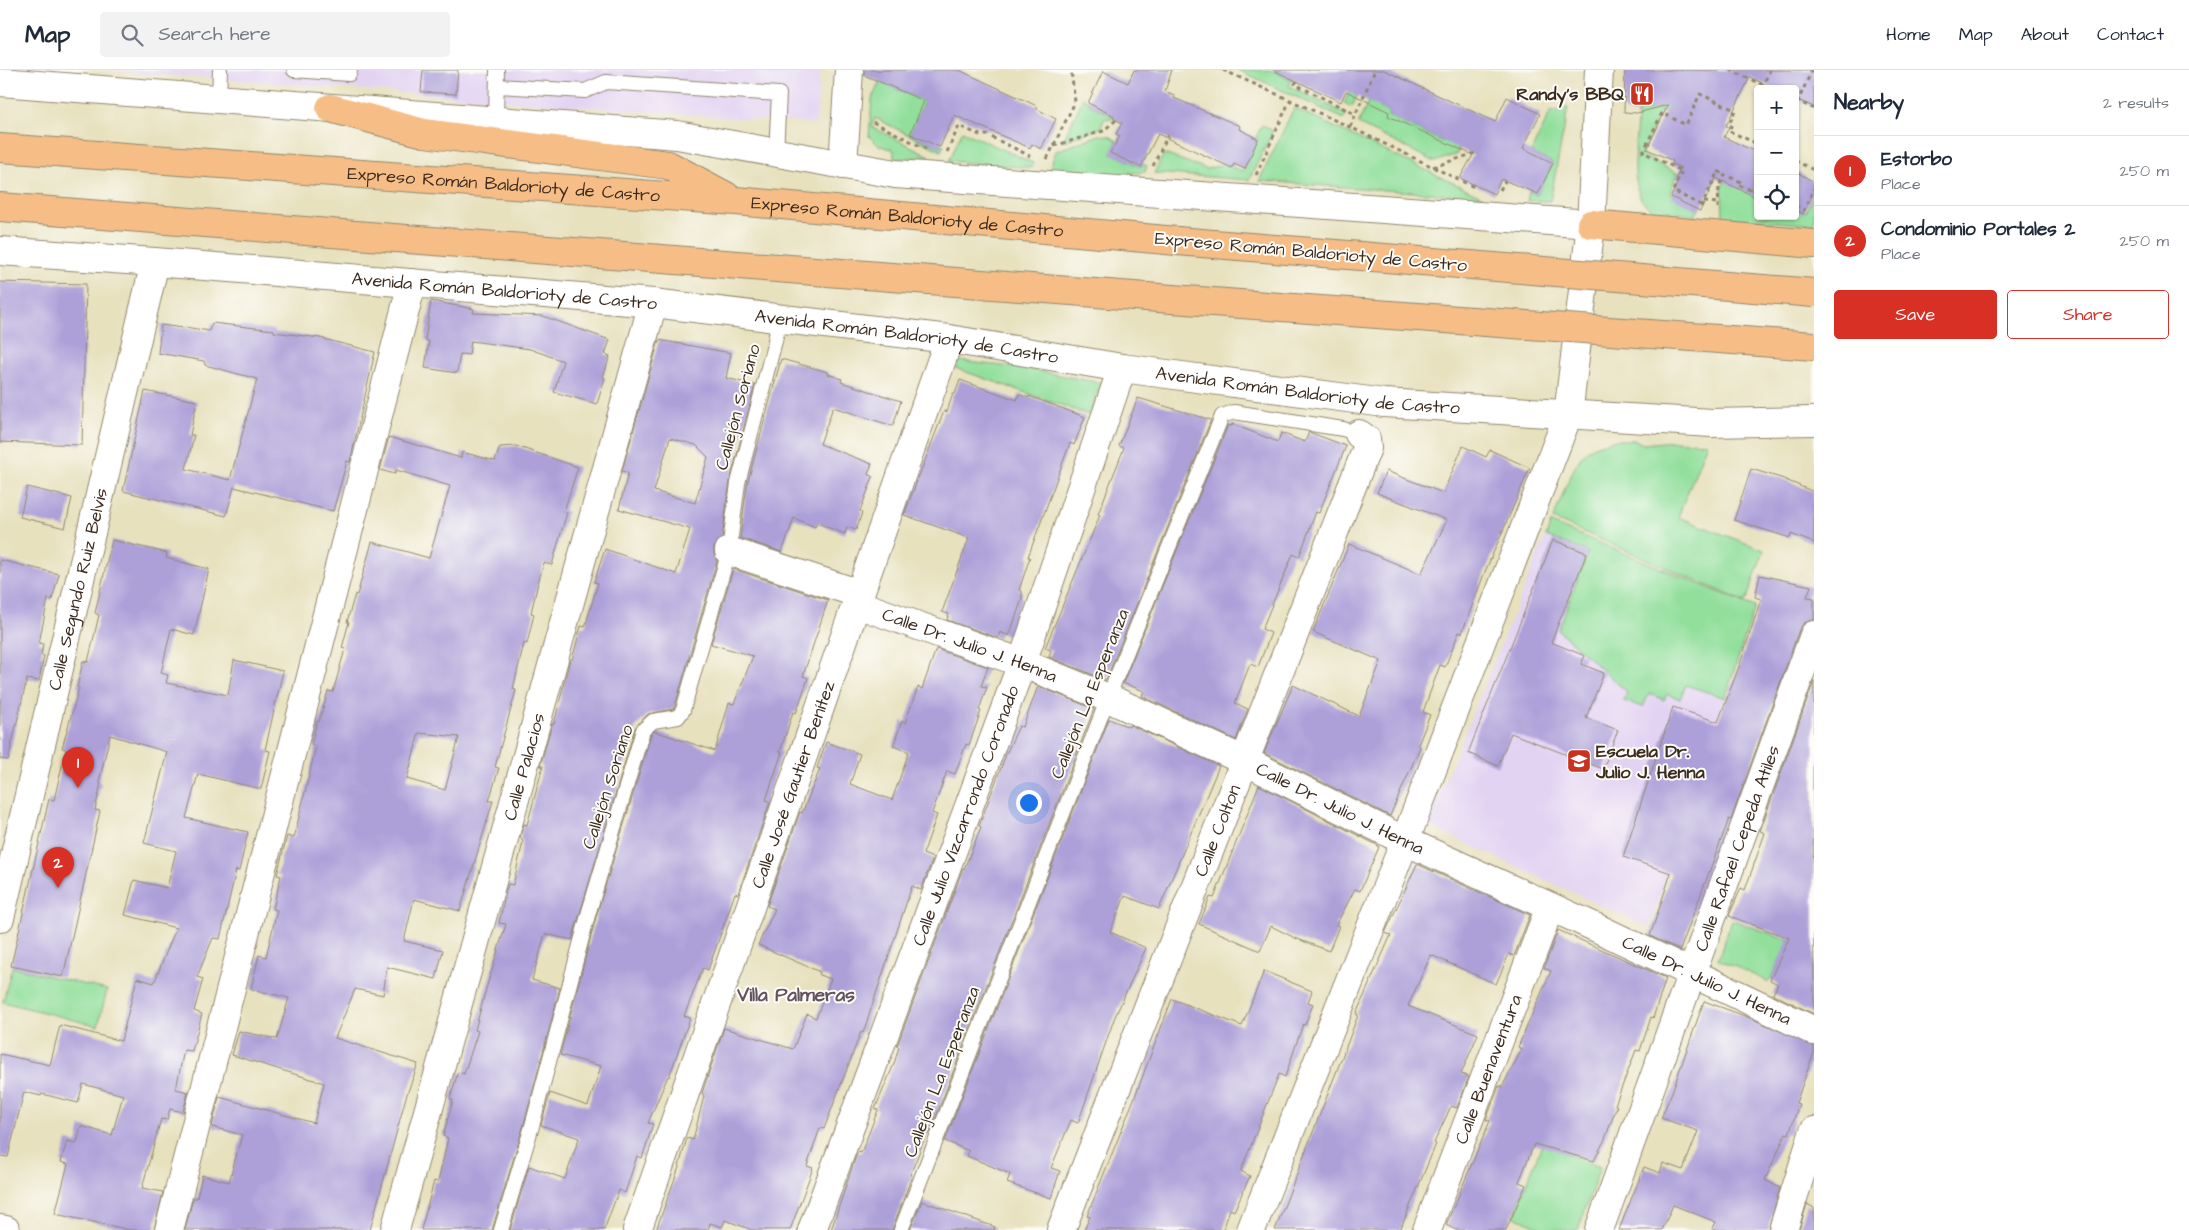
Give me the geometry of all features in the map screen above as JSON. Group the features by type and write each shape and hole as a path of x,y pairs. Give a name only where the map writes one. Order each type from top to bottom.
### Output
{"highway":[{"path":"330,108 424,133 668,166 736,201"},
{"name":"Expreso Román Baldorioty de Castro","path":"0,148 736,201 1177,241 1814,293"},
{"path":"0,206 1172,298 1814,346"},
{"path":"1591,224 1814,244"}],"street":[{"path":"843,165 849,70"},
{"path":"1251,1230 1405,841 1568,414 1591,224 1599,70"},
{"path":"0,82 677,135 894,174 1591,224"},
{"name":"Avenida Román Baldorioty de Castro","path":"0,251 653,303 778,320 949,339 1122,368 1384,403 1712,424 1814,420"},
{"name":"Calle Segundo Ruiz Belvis","path":"0,918 155,262"},
{"path":"169,1230 412,283"},
{"name":"Calle Palacios","path":"395,1230 653,303"},
{"name":"Calle José Gautier Benítez","path":"637,1230 949,339"},
{"name":"Calle Julio Vizcarrondo Coronado","path":"812,1230 1022,663 1122,368"},
{"name":"Calle Colton","path":"1061,1230 1367,448 1366,439 1360,434"},
{"name":"Calle Dr. Julio J. Henna","path":"729,551 859,599 1108,698 1245,760 1405,841 1692,972 1814,1031"},
{"name":"Calle Rafael Cepeda Atiles","path":"1598,1230 1814,635"},
{"name":"Calle Buenaventura","path":"1427,1230 1550,907"},
{"path":"1783,1230 1814,1131"},
{"path":"0,1229 6,1230"}],"lane":[{"path":"219,99 220,70"},
{"path":"294,70 349,74 350,70"},
{"path":"496,121 498,70"},
{"path":"497,86 585,91 606,82 778,94 776,153"},
{"name":"Callejón Soriano","path":"501,1230 532,1126 588,915 643,730 653,722 676,718 681,714 729,551 738,482 775,341 778,320"},
{"name":"Callejón La Esperanza","path":"901,1230 1108,698 1222,416 1234,412 1343,429 1360,434"}],"path":[{"path":"1045,163 1076,102 1071,70"},
{"path":"1223,70 1350,127 1480,190"},
{"path":"1350,127 1375,70"},
{"path":"1730,70 1761,84 1764,83 1770,70"},
{"path":"1812,70 1798,101 1814,109"},
{"path":"1297,81 1295,84 1355,114"},
{"path":"1718,203 1703,204 1673,191 1682,171 1643,152 1662,113 1686,125 1700,94 1735,110 1729,125 1731,126 1729,132 1754,142"},
{"path":"1252,184 1290,100"},
{"path":"1053,146 1103,132 1116,120"},
{"path":"873,122 935,153"},
{"path":"944,157 959,126 980,135 987,135 1037,159"},
{"path":"1152,167 1168,135"},
{"path":"1432,167 1475,153"},
{"path":"1799,163 1814,170"},
{"path":"1700,210 1718,171 1741,182 1739,185 1754,191"},
{"path":"1718,211 1719,186 1725,175"},
{"path":"1496,198 1506,181"},
{"path":"1799,208 1804,210 1814,188"}],"shaded area":[{"path":"100,70 820,70 816,124"},
{"name":"Escuela Dr. Julio J. Henna","path":"1551,523 1755,607 1649,928 1427,825"}],"green space":[{"path":"885,70 892,70 885,84 924,101 910,134 940,147 941,144 944,145 941,151 875,118 872,127 930,156 894,159 894,150 878,145 869,136 872,99"},
{"path":"1238,70 1271,70 1292,80 1289,86 1346,114 1344,119"},
{"path":"1360,70 1369,70 1352,107 1344,103"},
{"path":"1383,70 1394,70 1379,107 1389,112 1388,116 1442,141 1460,145 1457,154 1435,162 1358,124"},
{"path":"1083,98 1089,101 1088,104 1114,116 1113,118 1104,119 1101,128 1063,141"},
{"path":"1673,104 1684,120 1661,110 1641,155 1677,173 1670,193 1699,208 1695,216 1664,211 1660,215 1644,203 1639,195 1637,185 1635,160 1637,113"},
{"path":"1561,105 1568,108 1550,201 1527,201 1529,191 1537,195 1553,163 1531,152 1551,111 1559,111"},
{"path":"1294,108 1483,197 1259,181"},
{"path":"1262,125 1273,131 1249,180 1154,173 1164,154 1207,169 1224,164 1243,171 1258,139 1256,137"},
{"path":"962,131 1033,163 1034,166 1032,168 949,161"},
{"path":"1099,135 1110,136 1117,141 1111,153 1141,167 1143,164 1147,166 1145,172 1129,173 1130,177 1049,171 1056,151"},
{"path":"1727,177 1754,194 1754,220 1799,220 1799,209 1806,212 1814,194 1814,225 1723,218 1722,187"},
{"path":"960,361 1028,369 1101,383 1089,415 955,368"},
{"path":"1616,440 1635,440 1643,444 1673,441 1707,443 1678,517 1764,550 1746,602 1553,519 1576,464 1587,451 1601,444"},
{"path":"1551,523 1755,607 1725,698 1686,685 1680,699 1667,694 1664,700 1649,693 1643,707 1624,701 1627,692 1558,630 1588,552 1546,536"},
{"path":"1732,920 1789,940 1769,982 1718,959"},
{"path":"12,967 107,990 98,1026 3,1002"},
{"path":"1542,1144 1600,1167 1578,1230 1547,1230 1514,1216"}],"building":[{"path":"423,70 458,70 456,94 421,92"},
{"path":"864,70 959,70 1037,106 1037,109 1056,119 1041,149 1032,144 1030,148 954,115 940,147 910,134 924,101 864,75"},
{"path":"1134,70 1172,70 1165,91 1174,95 1174,98 1240,126 1239,129 1258,139 1245,169 1234,164 1232,168 1158,134 1141,167 1110,153 1120,136 1116,134 1122,123 1113,118 1114,116 1088,103 1103,71 1128,83"},
{"path":"1273,70 1384,70 1495,122 1507,97 1540,114 1523,148 1553,163 1538,194 1501,179 1494,194 1460,178 1473,155 1388,116 1389,112 1346,91 1341,102"},
{"path":"1625,70 1814,70 1814,107 1799,101 1799,85 1766,85 1750,77 1726,126 1729,127 1724,137 1754,151 1754,196 1716,178 1700,211 1671,197 1679,179 1676,178 1681,168 1672,164 1673,161 1647,149 1668,105 1637,113 1624,112"},
{"path":"1799,173 1814,182 1814,191 1803,214 1799,212"},
{"path":"0,282 86,284 82,445 0,442"},
{"path":"431,301 474,309 473,313 543,316 610,340 605,354 610,356 597,404 554,392 563,361 530,349 471,341 469,355 460,354 457,373 425,368 429,341 425,340"},
{"path":"212,323 274,330 274,332 320,338 375,352 350,462 347,461 333,511 234,487 226,516 123,491 145,391 197,401 190,435 194,435 186,469 230,480 257,379 205,365 204,361 158,353 161,325 209,331"},
{"path":"659,340 731,353 726,378 755,385 730,481 722,538 714,547 717,561 675,706 673,709 648,714 635,728 572,940 545,934 532,980 560,988 524,1124 492,1230 421,1230 434,1181 438,1182 448,1138 443,1136 453,1100 450,1099 458,1072 464,1074 478,1031 475,1030 506,924 499,923 508,884 513,885 523,842 520,837 524,824 527,825 543,766 540,766 552,724 554,724 570,659 572,660 581,626 585,627 598,583 594,582 605,549 676,574 690,529 619,509 628,473 622,471","holes":["670,438 696,445 708,457 695,503 654,491"]},
{"path":"781,359 828,372 828,374 842,379 841,382 901,401 893,426 833,407 820,444 872,464 868,474 873,477 860,511 862,513 856,530 847,527 845,534 817,523 815,527 794,518 782,552 740,538 747,485"},
{"path":"960,380 1017,400 1019,394 1028,398 1029,396 1085,417 1074,445 1070,443 1028,557 1030,557 1019,590 1022,591 1022,599 1009,636 1000,632 998,638 947,620 949,614 942,612 969,538 904,515 944,411 947,412 953,393 955,394"},
{"path":"1138,398 1211,420 1106,680 1049,657 1051,650 1045,648 1100,515 1098,514 1124,448 1119,446"},
{"path":"1232,424 1278,442 1281,433 1305,442 1309,432 1346,446 1319,513 1316,512 1299,557 1293,554 1262,629 1271,633 1258,667 1250,664 1235,703 1248,709 1236,740 1142,696 1144,691 1123,683 1228,425 1232,426"},
{"path":"389,437 461,458 462,452 495,461 500,447 516,446 578,467 564,511 567,512 552,565 544,563 538,583 531,613 534,614 527,644 524,643 513,689 516,690 495,767 499,768 489,801 493,801 460,911 414,899 404,941 443,950 436,979 387,967 383,995 355,989 335,1038 418,1064 406,1097 370,1230 185,1230 193,1198 197,1198 202,1175 229,1182 242,1135 212,1127 219,1097 314,1123 324,1083 232,1055 239,1031 277,1039 289,998 251,989 259,955 266,957 277,910 273,909 281,876 277,875 287,836 294,838 316,746 311,745 317,721 319,722 328,691 333,692 345,649 342,648 349,622 347,622 372,542 429,558 450,486 396,470 395,474 380,470","holes":["419,733 459,737 445,790 407,779"]},
{"path":"1463,446 1486,457 1490,450 1530,468 1484,574 1462,633 1459,632 1445,667 1440,665 1423,712 1430,715 1418,745 1420,747 1390,816 1264,753 1293,685 1359,716 1381,661 1313,632 1349,544 1421,574 1447,520 1377,493 1386,471 1443,493"},
{"path":"1751,469 1781,478 1814,492 1814,543 1791,534 1790,538 1734,520"},
{"path":"27,487 72,498 65,528 20,517"},
{"path":"112,540 167,553 166,558 209,569 194,635 171,629 161,673 168,675 166,683 228,695 234,660 283,671 265,750 270,751 261,789 198,774 186,818 248,832 239,871 236,870 220,939 213,938 197,977 203,979 194,1011 202,1014 192,1051 184,1050 176,1089 188,1092 183,1112 170,1109 167,1120 161,1119 142,1188 163,1192 154,1230 131,1230 55,1214 68,1164 61,1162 67,1141 77,1143 81,1126 112,1135 123,1095 83,1084 78,1103 42,1094 41,1096 24,1092 8,1157 0,1156 0,1054 50,1065 60,1025 121,1041 137,978 154,983 176,928 125,915 134,880 167,888 176,851 144,843 167,752 110,735 99,782 101,783 95,810 100,811 63,977 11,966 49,799 54,800 66,749 62,748 79,688 77,687 83,661 88,662 99,615 95,613"},
{"path":"1553,540 1587,553 1551,642 1585,656 1581,664 1604,673 1586,718 1618,730 1603,769 1511,733 1498,766 1468,753"},
{"path":"0,560 59,574 52,600 48,599 39,643 43,644 41,655 44,656 39,681 27,679 8,760 0,759"},
{"path":"733,569 828,600 803,676 808,678 796,713 793,712 766,800 770,802 738,894 735,893 708,970 703,968 684,1016 690,1018 669,1077 648,1123 653,1124 642,1158 637,1156 625,1193 619,1190 604,1230 510,1230 529,1166 565,1179 579,1138 541,1125 550,1093 588,1106 601,1066 560,1055 596,917 651,735 654,731 715,751 729,703 734,704 753,656 711,644"},
{"path":"1760,575 1811,586 1807,597 1814,598 1814,620 1804,623 1799,630 1731,820 1729,819 1680,950 1650,936 1671,873 1623,857 1673,707 1718,722 1740,664 1761,599 1755,597"},
{"path":"936,649 988,667 981,686 987,687 979,710 981,711 969,745 966,744 955,774 947,771 932,813 937,815 923,854 933,858 921,890 912,886 863,1033 861,1032 824,1129 820,1128 807,1166 813,1168 790,1230 752,1230 725,1220 722,1227 710,1223 708,1230 656,1230 678,1170 687,1138 693,1140 704,1096 702,1093 724,1028 793,1049 807,1014 816,1018 831,979 819,975 820,972 758,945 775,909 767,906 800,812 802,813 820,769 817,768 826,742 860,754 850,784 892,800 909,752 893,746 902,721 905,723 918,687 922,689"},
{"path":"1814,681 1814,1014 1773,994 1778,984 1770,980 1789,938 1729,916 1741,888 1745,890 1765,833 1760,831"},
{"path":"1038,686 1094,709 929,1134 927,1133 910,1175 912,1176 892,1230 831,1230 856,1156 858,1152 861,1153 878,1110 875,1109 894,1064 899,1047 897,1046 963,868 981,827 979,826 1007,752 1019,726 1023,727"},
{"path":"1109,719 1129,727 1130,725 1219,766 1159,909 1125,896 1110,932 1146,948 1114,1019 1078,1123 1071,1120 1051,1168 1060,1171 1051,1198 1007,1183 1010,1174 967,1156 969,1151 945,1141"},
{"path":"1259,785 1379,847 1360,891 1355,889 1336,925 1339,926 1329,951 1295,938 1271,926 1260,951 1199,924 1210,897 1214,898"},
{"path":"1417,864 1530,915 1514,956 1509,954 1496,984 1431,955 1408,1006 1478,1034 1461,1074 1469,1077 1457,1108 1451,1106 1434,1143 1436,1144 1400,1230 1275,1230 1358,1015 1356,1014 1391,935 1385,933"},
{"path":"1558,930 1666,978 1653,1018 1651,1017 1640,1051 1636,1050 1615,1105 1617,1106 1605,1139 1594,1161 1534,1144 1519,1182 1526,1185 1506,1230 1456,1230 1446,1225 1490,1121 1486,1120 1499,1086 1502,1087 1522,1049 1518,1047 1551,971 1544,968"},
{"path":"1264,971 1312,991 1308,1002 1313,1004 1305,1025 1303,1024 1285,1077 1279,1074 1241,1171 1250,1176 1234,1211 1230,1209 1223,1230 1084,1230 1090,1217 1087,1216 1172,999 1242,1026"},
{"path":"1704,1001 1753,1019 1814,1046 1814,1052 1796,1103 1799,1104 1789,1134 1786,1133 1765,1180 1780,1188 1768,1230 1712,1230 1716,1222 1673,1205 1662,1230 1619,1230 1644,1167 1660,1173 1663,1163 1683,1170 1698,1131 1661,1118"},
{"path":"922,1201 995,1227 994,1230 910,1230"},
{"path":"1807,1204 1814,1208 1814,1230 1799,1230"}],"place":[{"name":"Randy's BBQ","path":"1642,94"},
{"name":"Escuela Dr. Julio J. Henna","path":"1579,761"},
{"name":"Estorbo","path":"78,788"},
{"name":"Condominio Portales 2","path":"58,888"}],"district":[{"name":"Villa Palmeras","path":"796,995"}]}
